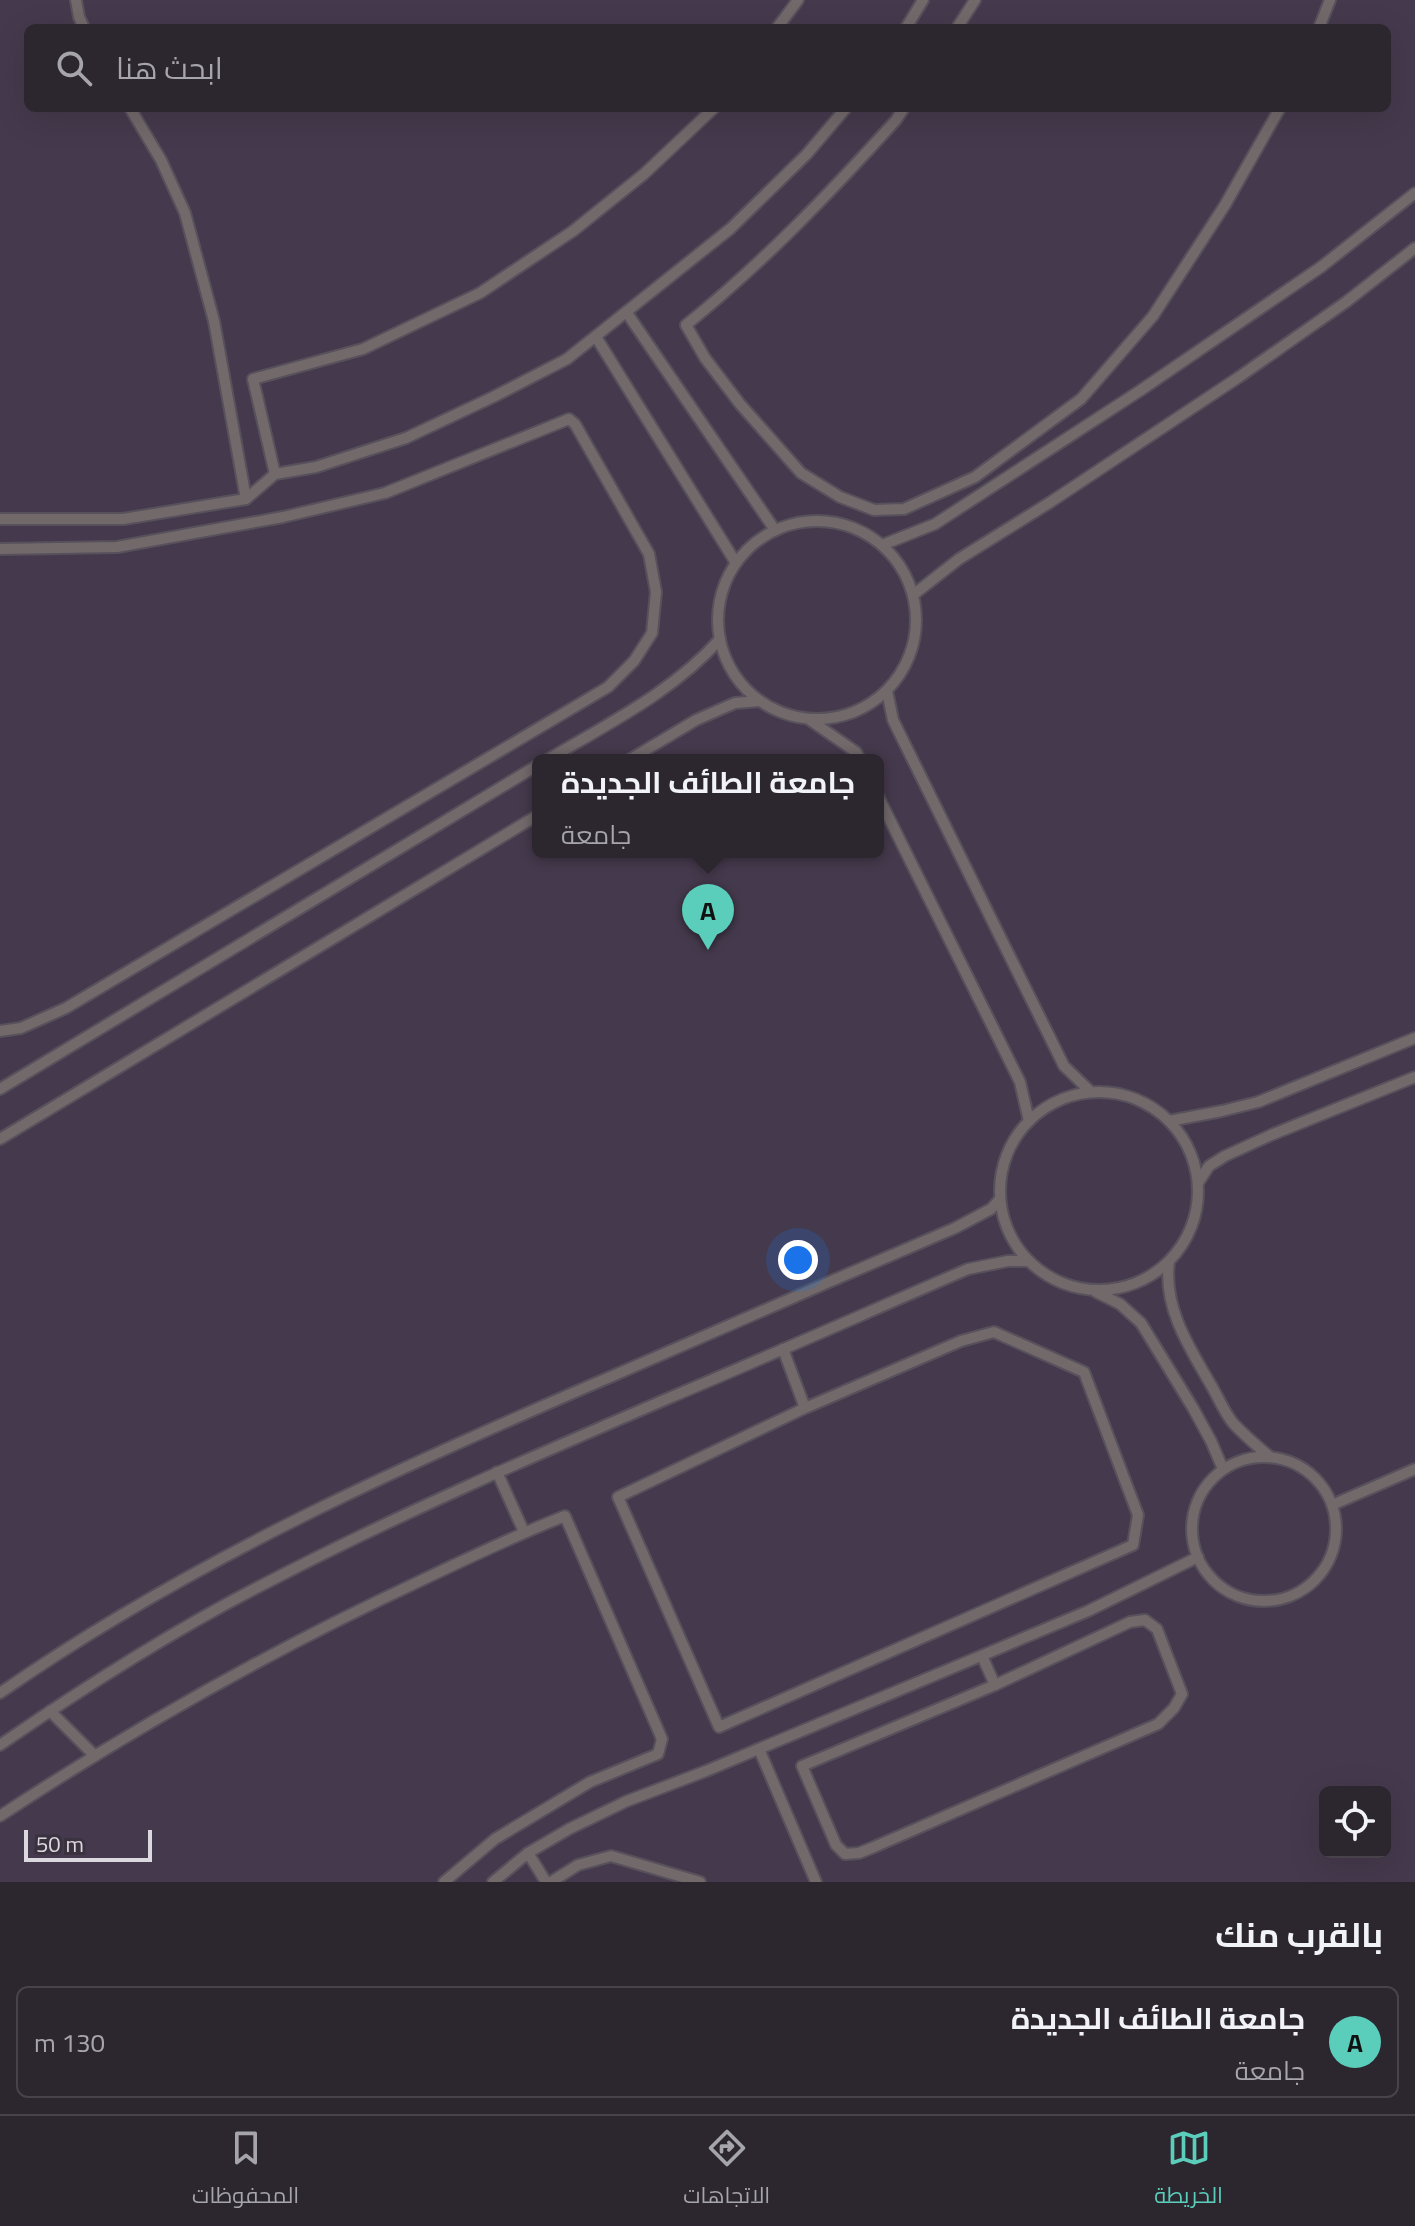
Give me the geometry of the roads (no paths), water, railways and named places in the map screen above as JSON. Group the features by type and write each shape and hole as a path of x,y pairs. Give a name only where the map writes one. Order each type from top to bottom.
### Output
{"lane":[{"path":"76,0 82,24"},
{"path":"780,24 798,0"},
{"path":"908,24 923,0"},
{"path":"960,24 975,0"},
{"path":"1321,24 1330,0"},
{"path":"132,112 161,160 185,213 214,321 246,499"},
{"path":"275,474 253,379 363,349 480,293 573,231 644,174 710,112"},
{"path":"0,519 123,519 246,499 275,474 316,467 406,438 567,359 730,229 806,155 843,112"},
{"path":"901,112 832,192 740,281 686,325 705,358 740,404 801,473 840,497 874,510 904,509 975,477 1081,399 1153,316 1225,205 1278,112"},
{"path":"882,545 935,524 1153,382 1321,267 1415,193"},
{"path":"913,595 959,559 1239,377 1346,302 1415,248"},
{"path":"627,313 775,530"},
{"path":"596,337 736,563"},
{"path":"0,549 117,547 185,537 296,514 385,493 569,419 575,424 649,554 656,592 652,633 634,661 608,687 66,1008 21,1028 0,1031"},
{"path":"809,521 826,521 859,530 882,545 898,563 913,595 916,629 913,646 899,677 887,691 859,710 843,716 809,719 792,716 760,701 747,690 727,661 720,639 718,611 721,594 736,563 760,538 775,530 809,521"},
{"path":"557,754 674,683 701,661 720,639"},
{"path":"887,691 893,720 1064,1066 1091,1092"},
{"path":"639,754 696,720 735,703 760,701"},
{"path":"809,719 857,754"},
{"path":"0,1089 532,769"},
{"path":"884,808 1020,1082 1029,1121"},
{"path":"0,1139 532,819"},
{"path":"1169,1121 1258,1102 1415,1038"},
{"path":"1198,1183 1209,1166 1225,1156 1415,1077"},
{"path":"1091,1092 1125,1095 1141,1101 1169,1121 1189,1150 1195,1166 1198,1200 1189,1234 1169,1262 1149,1277 1125,1287 1091,1290 1057,1281 1029,1261 1009,1232 1000,1199 1003,1165 1009,1149 1029,1121 1057,1101 1091,1092"},
{"path":"0,1693 149,1599 245,1545 341,1497 480,1433 955,1228 991,1209 1000,1199"},
{"path":"0,1745 171,1636 265,1583 374,1529 497,1472 968,1269 1008,1261 1029,1261"},
{"path":"1169,1262 1167,1279 1170,1301 1187,1343 1230,1419 1270,1457"},
{"path":"1091,1290 1120,1304 1141,1323 1193,1408 1223,1469"},
{"path":"994,1332 1084,1372 1138,1515 1133,1545 719,1727 618,1497 805,1408 961,1341 994,1332"},
{"path":"783,1349 805,1408"},
{"path":"1270,1457 1306,1470 1324,1488 1332,1505 1336,1536 1330,1560 1315,1581 1295,1595 1258,1601 1233,1595 1213,1580 1198,1557 1192,1535 1194,1510 1205,1487 1223,1469 1245,1459 1270,1457"},
{"path":"1332,1505 1415,1469"},
{"path":"497,1472 524,1532"},
{"path":"0,1816 200,1694 325,1626 524,1532 565,1516 662,1739 658,1754 581,1787 495,1839 444,1882"},
{"path":"493,1882 528,1853 627,1801 1088,1611 1198,1557"},
{"path":"1145,1620 1157,1629 1182,1694 1174,1708 1158,1724 874,1847 845,1854 836,1845 802,1766 995,1685 1130,1622 1145,1620"},
{"path":"982,1656 995,1685"},
{"path":"50,1711 95,1756"},
{"path":"759,1749 816,1882"},
{"path":"528,1853 548,1882 578,1865 611,1856 700,1882"}],"place":[{"name":"جامعة الطائف الجديدة","path":"708,950"}]}
